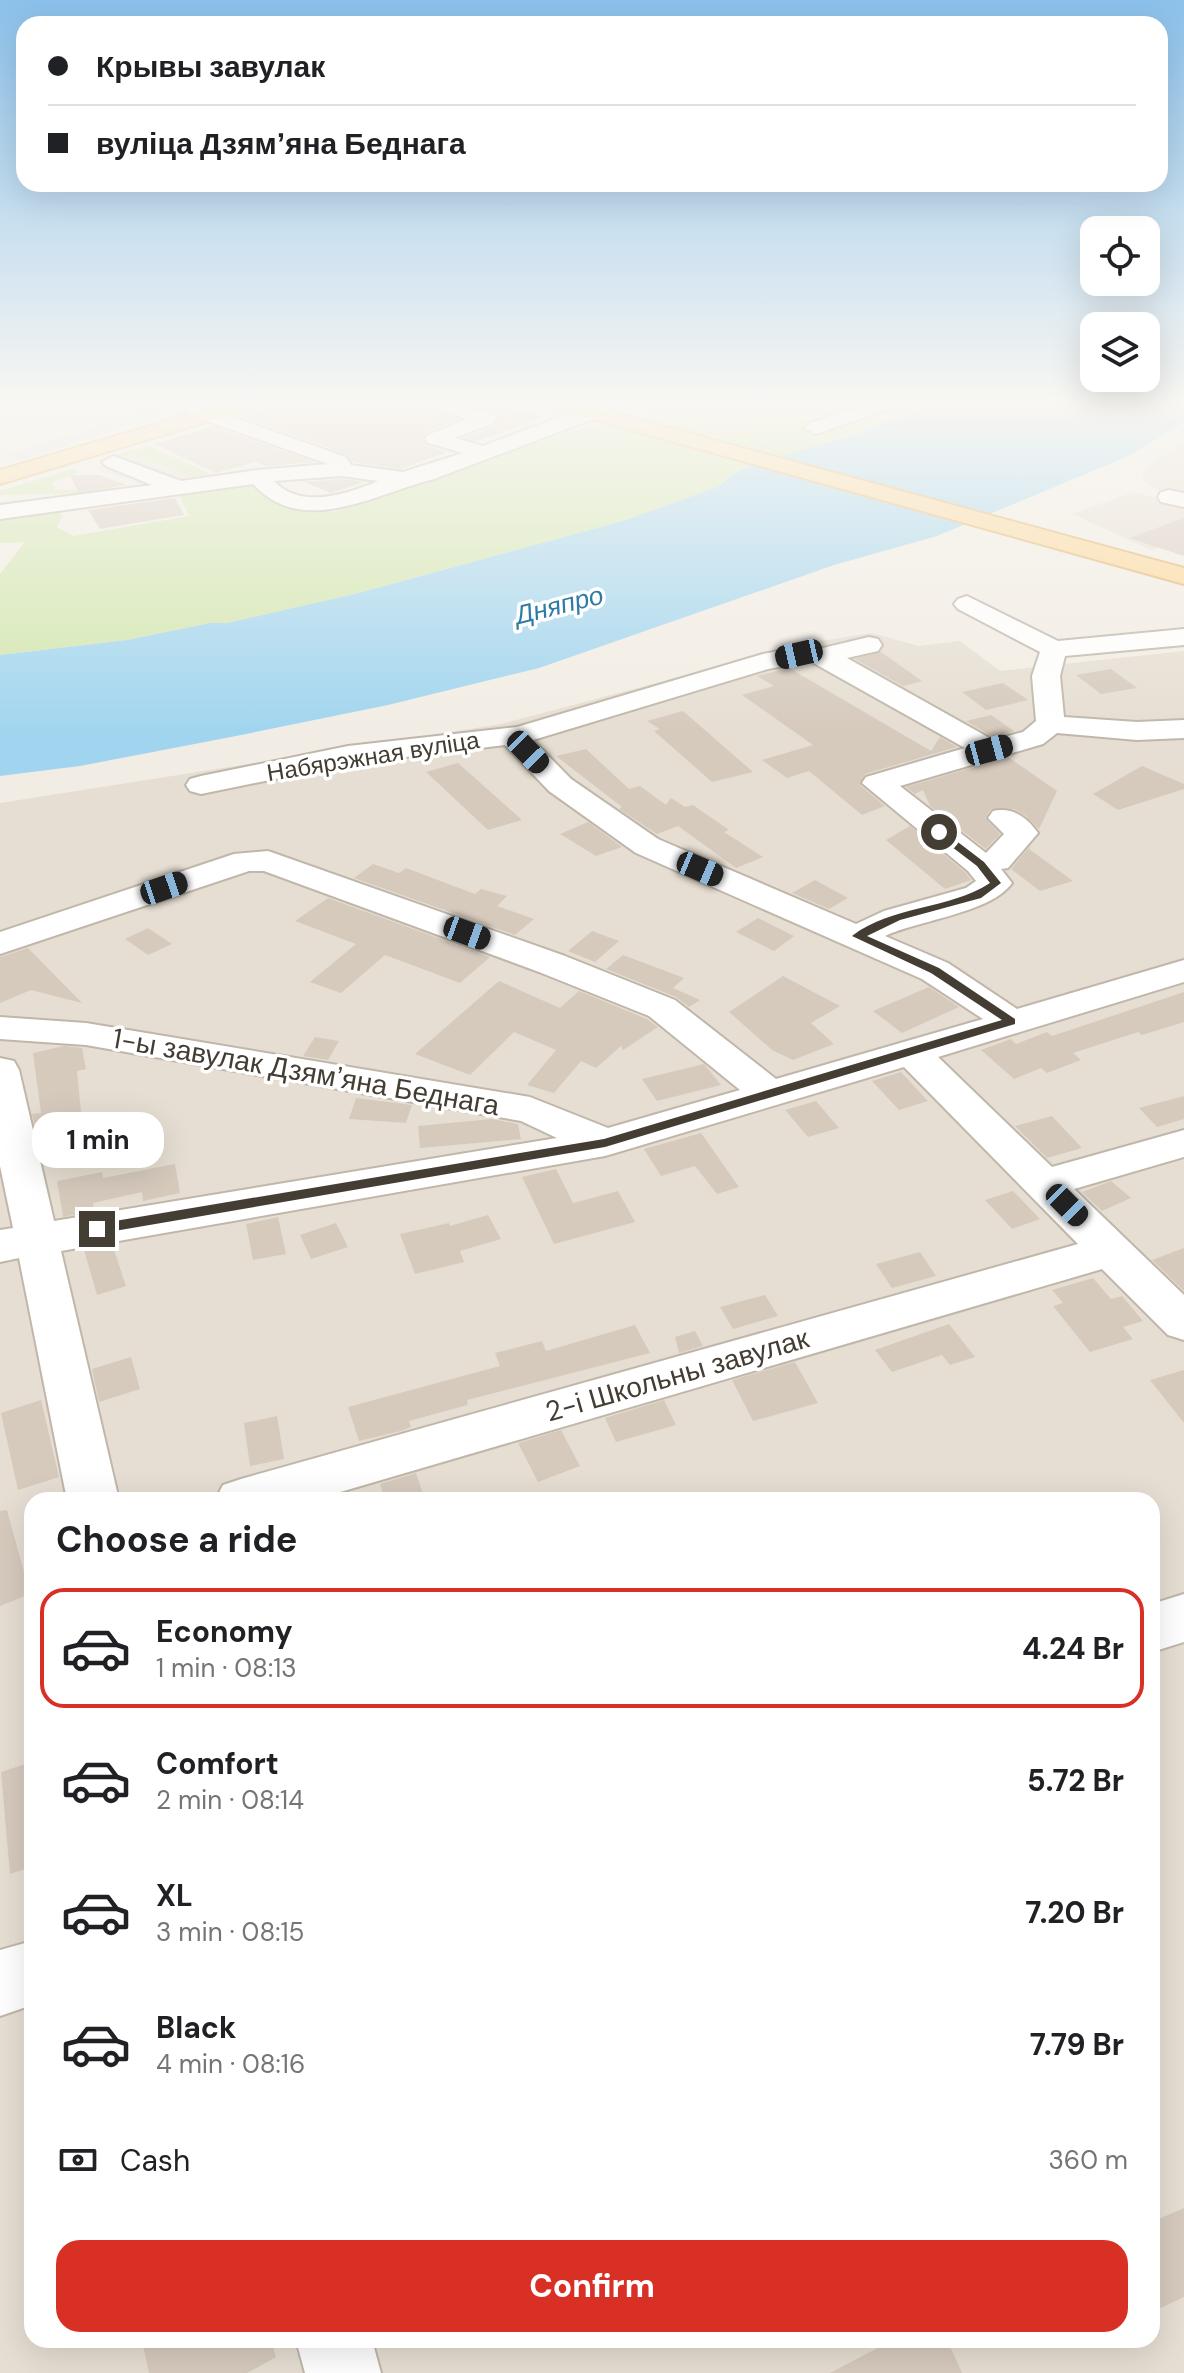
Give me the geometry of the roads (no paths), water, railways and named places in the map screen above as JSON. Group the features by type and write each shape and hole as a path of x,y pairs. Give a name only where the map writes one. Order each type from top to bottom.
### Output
{"main road":[{"path":"944,510 1184,576"}],"street":[{"path":"67,510 75,531"},
{"path":"967,604 1054,649 1184,637"},
{"name":"Набярэжная вуліца","path":"201,785 348,755 512,736 763,662 810,653 823,656 869,645"},
{"path":"1051,724 1046,676 1054,649"},
{"path":"823,656 989,750"},
{"path":"858,936 896,918 978,895 995,883 980,864 877,783 1033,738 1051,724 1137,731 1184,729"},
{"path":"512,736 560,785 647,846 935,971 1011,1021"},
{"path":"980,864 996,861 1022,833 1004,818"},
{"path":"0,944 246,861 268,861 552,964 662,1008 770,1094"},
{"path":"17,1242 605,1143 1184,971"},
{"name":"1-ы завулак Дзямʼяна Беднага","path":"0,1028 86,1034 530,1110 605,1143"},
{"path":"911,1052 1184,1323"},
{"path":"0,1070 17,1242 91,1492"},
{"path":"1045,1183 1184,1143"},
{"name":"2-і Школьны завулак","path":"269,1492 1113,1250"},
{"path":"1160,1626 1184,1618"},
{"path":"0,1983 24,1976"},
{"path":"336,2348 343,2373"}],"water":[{"name":"Дняпро","path":"654,510 1000,510 937,536 834,565 539,668 388,705 231,737 80,766 0,776 0,655 127,640 210,623 227,623 355,594"}]}
